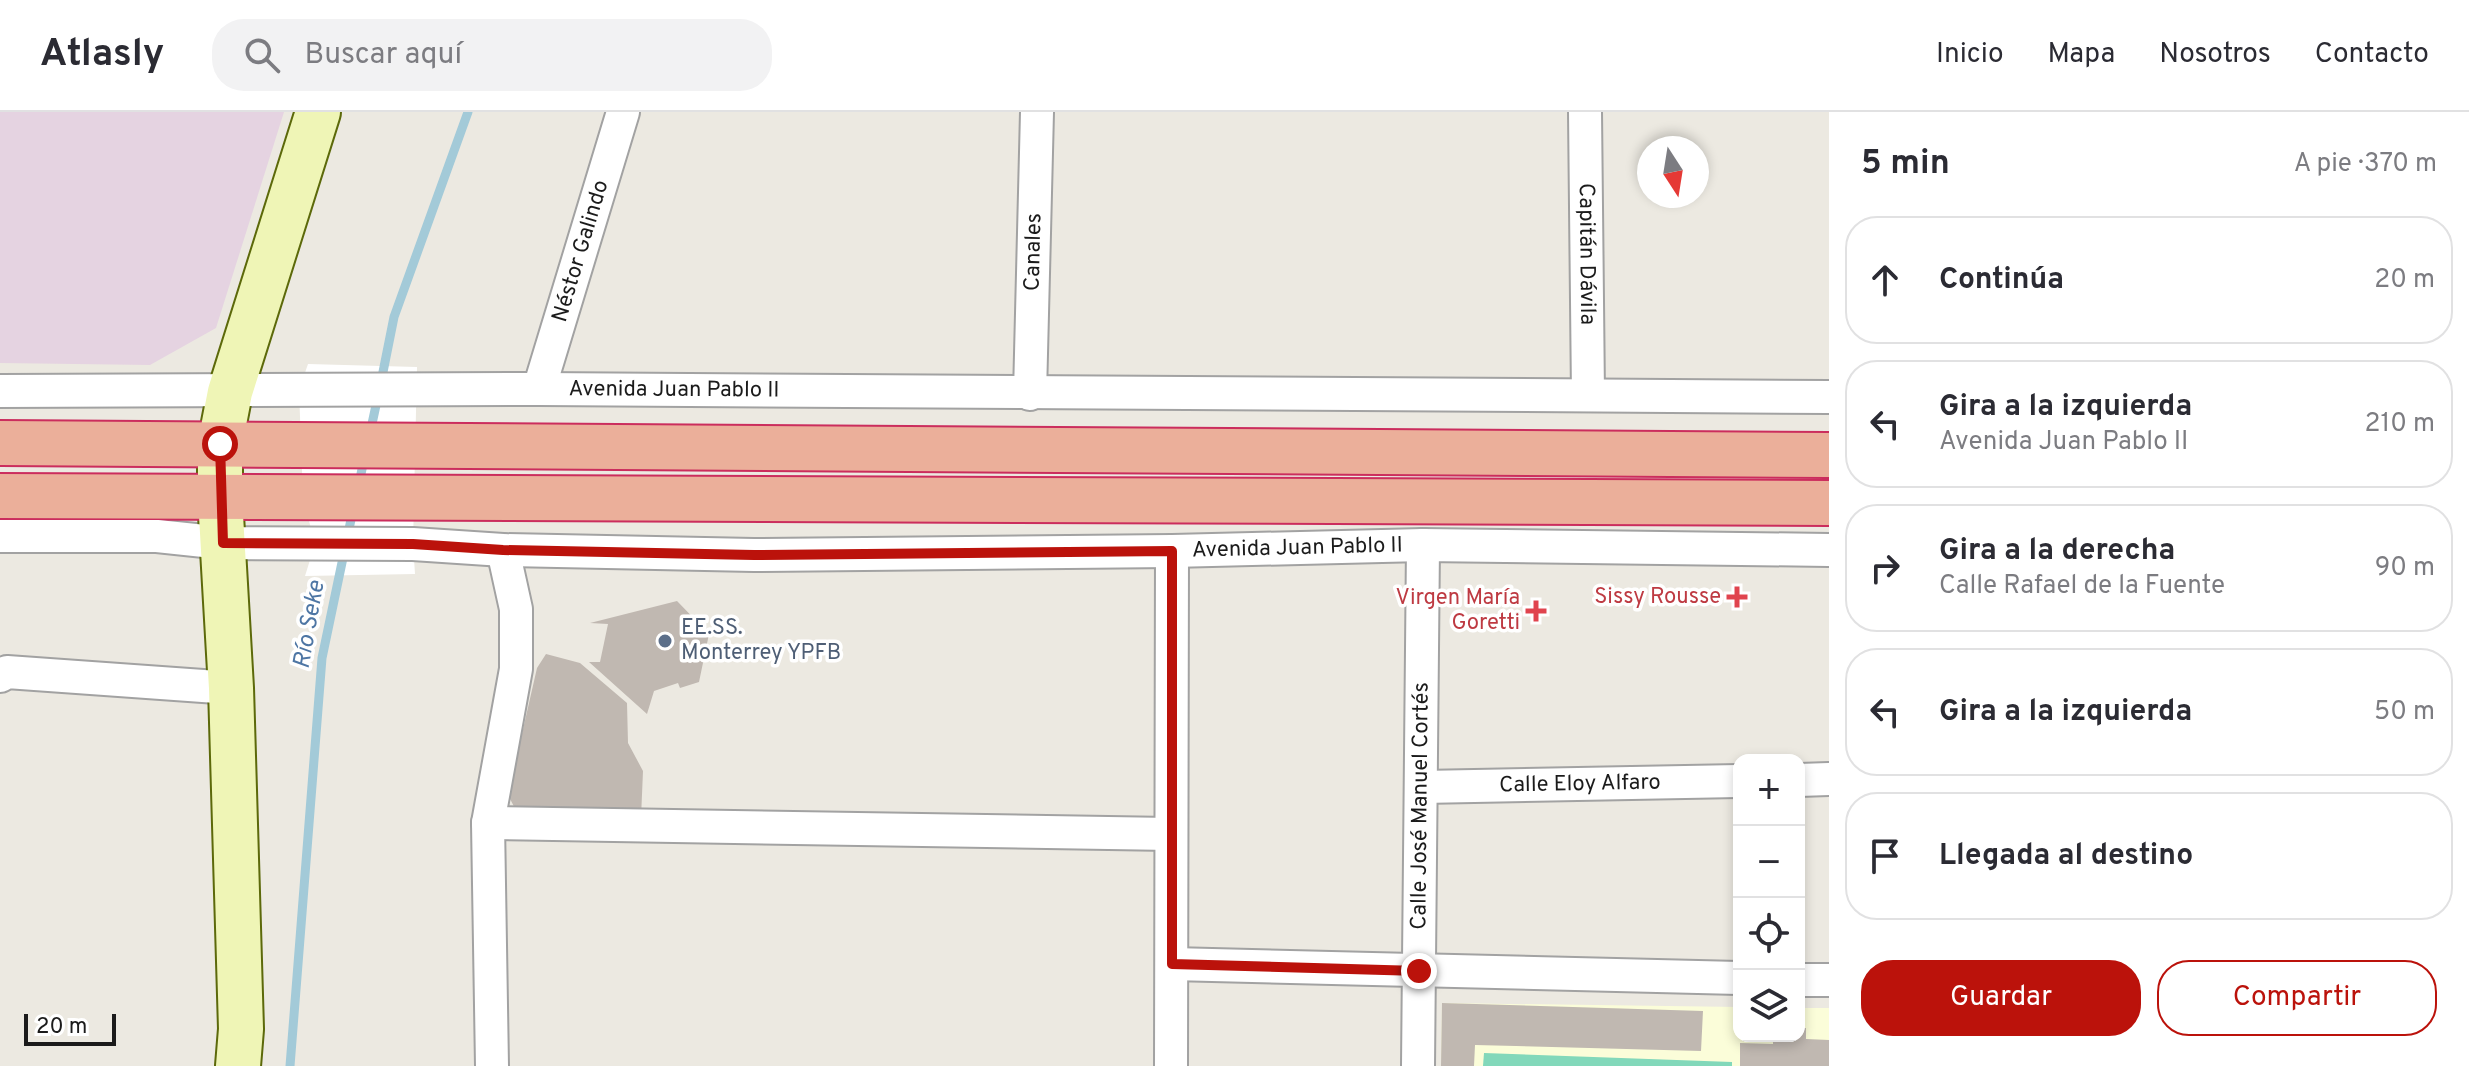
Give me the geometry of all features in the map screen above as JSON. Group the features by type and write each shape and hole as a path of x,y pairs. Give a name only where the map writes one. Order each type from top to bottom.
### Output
{"highway":[{"path":"0,443 1829,455"},
{"path":"0,496 220,498"},
{"name":"Avenida Juan Pablo II","path":"220,498 1829,503"}],"main road":[{"path":"238,1066 241,1029 220,444 230,392 318,112"}],"street":[{"name":"Néstor Galindo","path":"539,389 623,112"},
{"name":"Canales","path":"1030,394 1037,112"},
{"name":"Capitán Dávila","path":"1585,112 1588,395"},
{"name":"Avenida Juan Pablo II","path":"0,391 539,389 1829,397"},
{"name":"Avenida Juan Pablo II","path":"0,536 157,536 223,543 413,544 503,550 754,555 1423,545 1829,550"},
{"name":"Calle José Manuel Cortés","path":"1418,1066 1423,545"},
{"path":"492,1066 488,823 516,669 516,609 503,550"},
{"path":"1171,1066 1172,551"},
{"path":"0,676 7,672 231,688"},
{"path":"1805,780 1829,779"},
{"name":"Calle Eloy Alfaro","path":"1422,787 1733,781"},
{"path":"488,823 1170,834"},
{"path":"1172,964 1733,978"},
{"path":"1805,980 1829,980"}],"shaded area":[{"path":"0,112 284,112 216,328 150,365 0,363"},
{"path":"1442,1003 1733,1007 1733,1042 1805,1042 1805,1008 1829,1008 1829,1066 1441,1066"}],"green space":[{"path":"1484,1053 1732,1062 1732,1066 1483,1066"}],"pier":[{"path":"308,364 417,367 415,574 305,576 315,544 303,498 299,390"}],"building":[{"path":"677,601 709,634 699,682 680,688 678,683 654,691 647,714 589,662 600,662 608,624 590,623"},
{"path":"546,654 580,663 627,703 628,743 643,771 641,818 521,820 508,795 537,668"},
{"path":"1442,1003 1703,1011 1701,1051 1475,1045 1474,1066 1441,1066"},
{"path":"1806,1028 1806,1039 1829,1040 1829,1066 1740,1066 1740,1043 1805,1042"}],"waterway":[{"name":"Río Seke","path":"381,382 394,317 468,112"},
{"name":"Río Seke","path":"370,433 378,396"},
{"name":"Río Seke","path":"358,488 365,455"},
{"name":"Río Seke","path":"290,1066 322,658 353,510"}],"place":[{"name":"Sissy Rousse","path":"1737,597"},
{"name":"Virgen María Goretti","path":"1536,611"},
{"name":"EE.SS. Monterrey YPFB","path":"665,641"}],"route":[{"path":"220,444 223,543 413,544 503,550 754,555 1172,551 1172,964 1419,971"}]}
